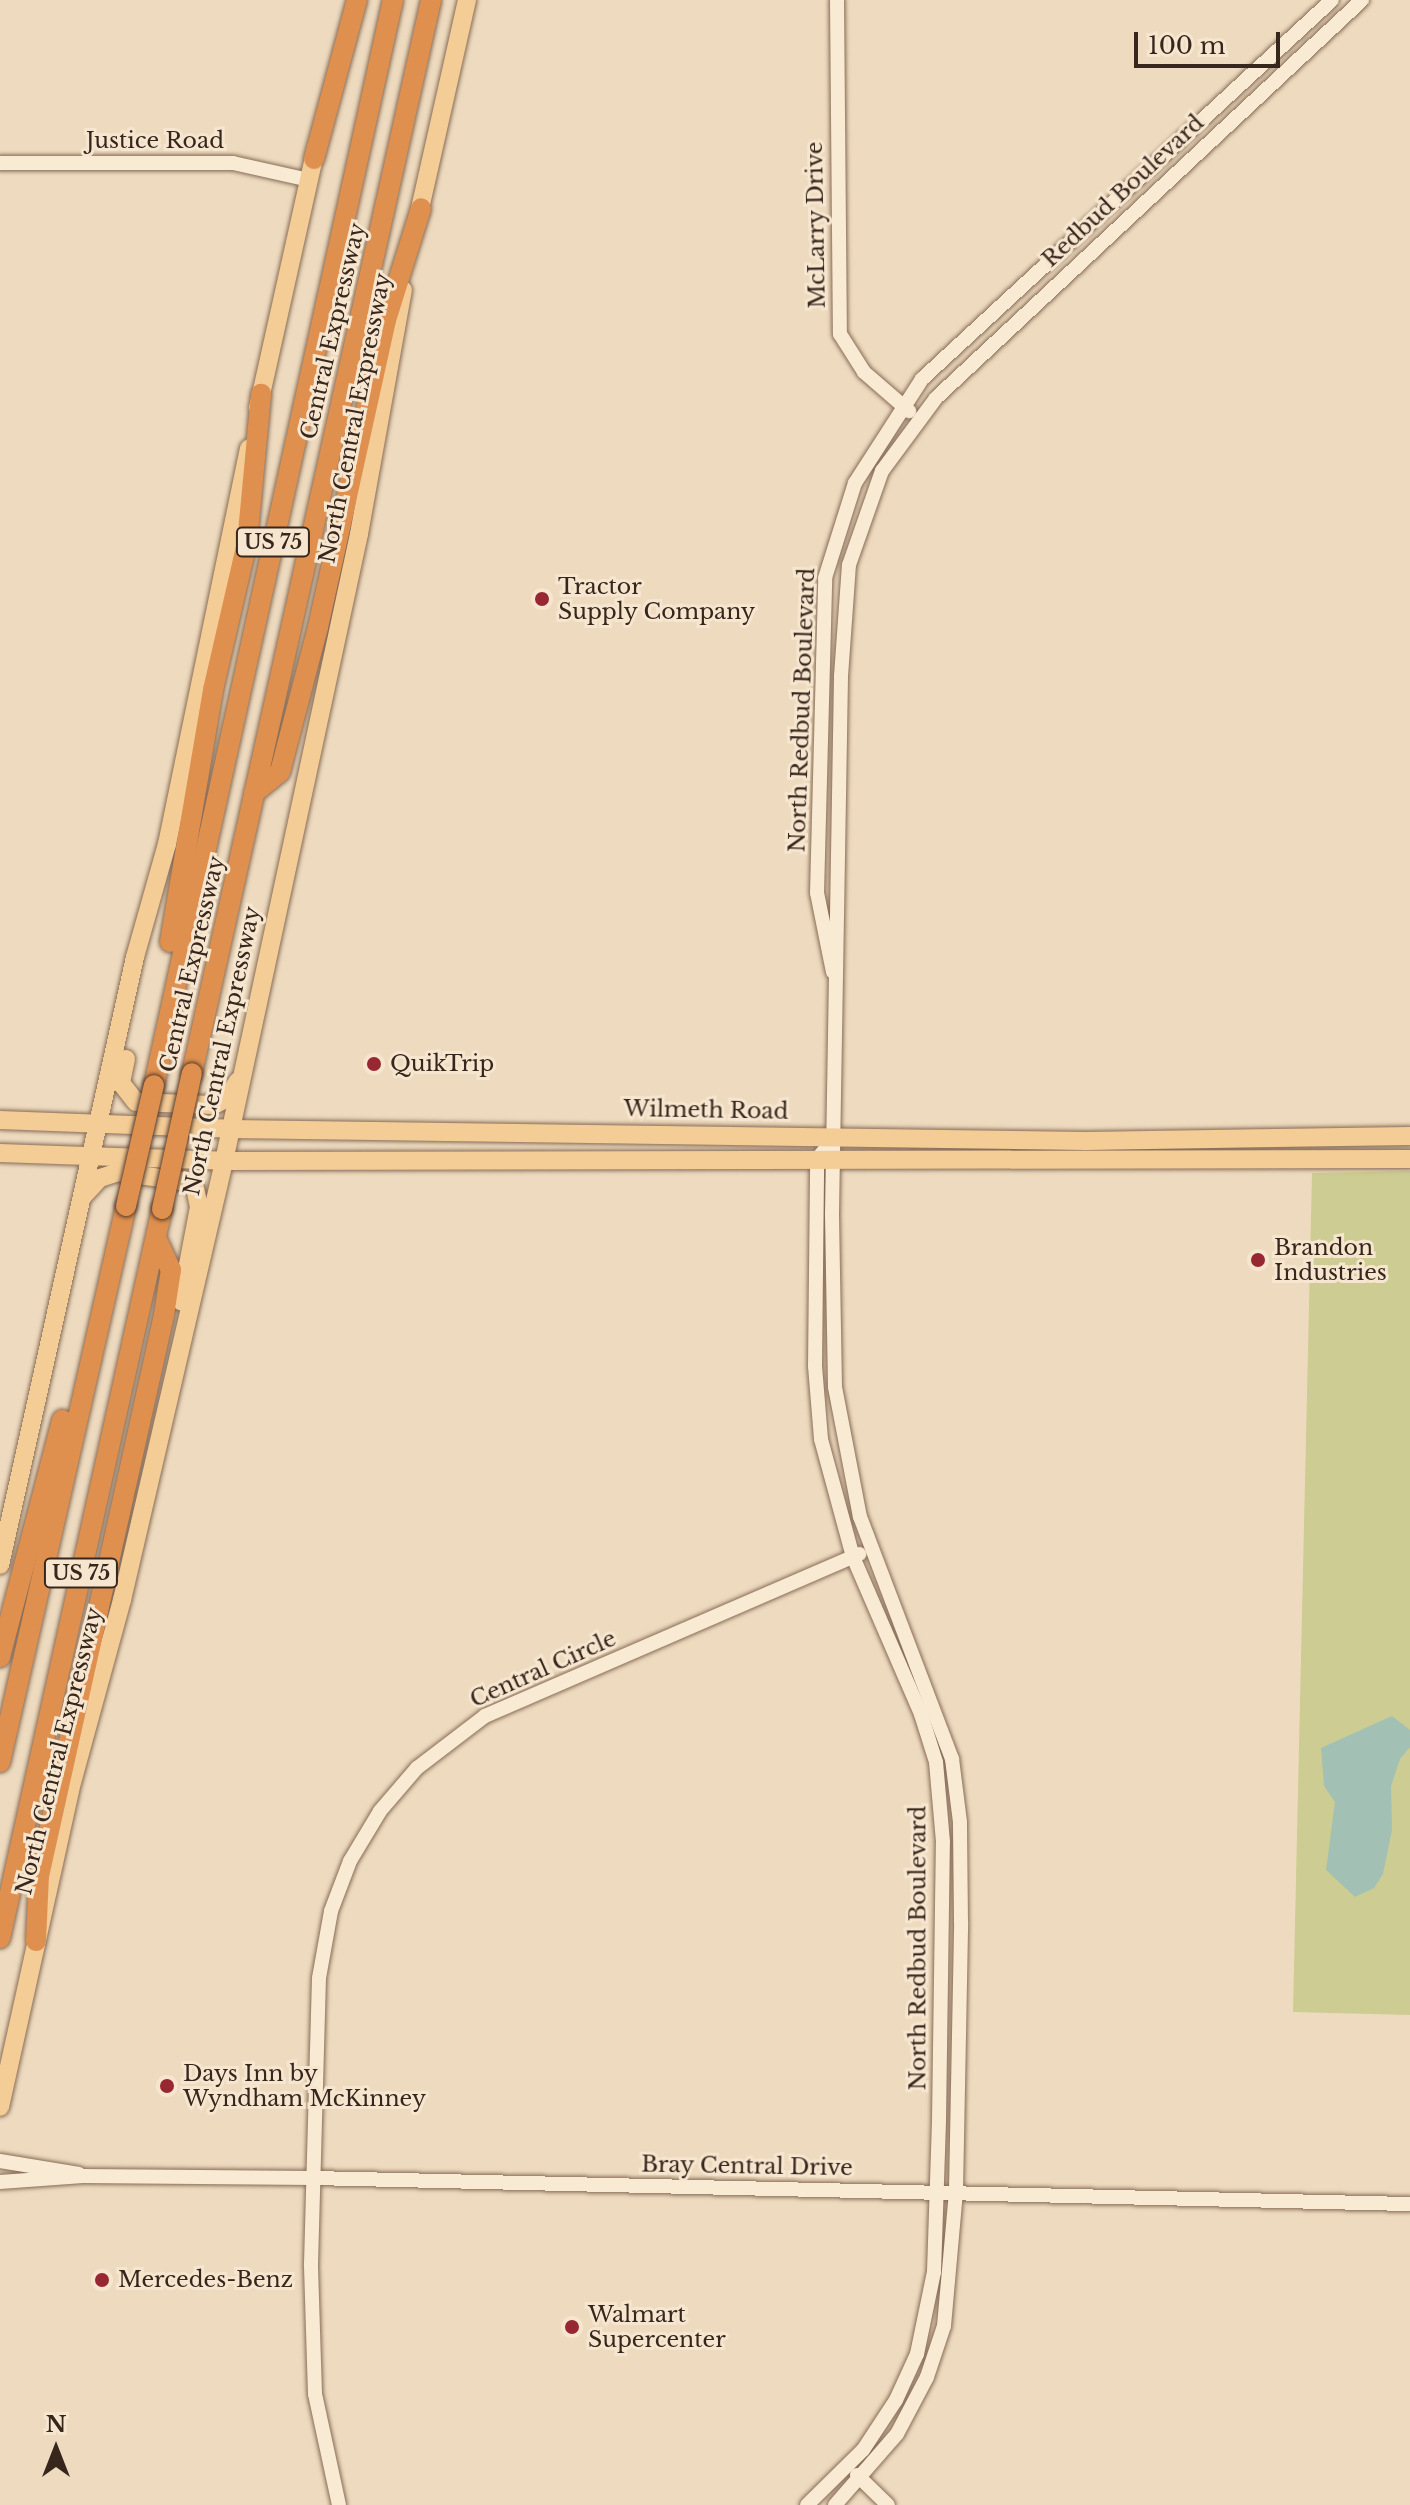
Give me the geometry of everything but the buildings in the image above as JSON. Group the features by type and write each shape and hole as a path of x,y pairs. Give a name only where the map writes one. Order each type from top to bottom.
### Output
{"highway":[{"path":"314,159 357,0"},
{"name":"Central Expressway","path":"0,1762 154,1085 393,0"},
{"name":"Central Expressway","path":"0,1938 431,0"},
{"path":"254,793 280,772 318,627 386,320 421,208"},
{"path":"154,1085 154,1014 192,834 213,690 247,543 261,394"},
{"path":"36,1941 39,1876 164,1315 171,1270 156,1238"},
{"path":"0,1657 71,1384 101,1311"}],"main road":[{"path":"0,1565 101,1122 135,957 167,844 347,0"},
{"name":"North Central Expressway","path":"0,2107 36,1941 224,1161 359,534 421,208 467,0"},
{"path":"135,957 134,1013 121,1083 128,1096 136,1102 214,1105 227,1098 240,1077"},
{"name":"Wilmeth Road","path":"0,1120 231,1129 605,1132 1276,1147 1410,1159"},
{"path":"296,1160 330,1153 412,1152 422,1130"},
{"path":"603,1159 605,1132"},
{"name":"Wilmeth Road","path":"0,1153 224,1161 825,1159 1276,1147 1410,1136"},
{"path":"82,1197 100,1178 118,1172 188,1182 195,1188 199,1207 183,1280 178,1352"}],"street":[{"name":"McLarry Drive","path":"837,0 836,272 840,334 864,372 918,418"},
{"name":"Redbud Boulevard","path":"903,406 934,367 1332,0"},
{"name":"Redbud Boulevard","path":"918,418 956,377 1362,0"},
{"path":"1254,72 1268,87"},
{"name":"Justice Road","path":"0,163 233,163 309,180"},
{"name":"North Redbud Boulevard","path":"836,984 817,893 825,578 855,483 903,406"},
{"name":"North Redbud Boulevard","path":"834,1139 846,583 875,484 918,418"},
{"path":"825,1159 834,1139"},
{"name":"North Redbud Boulevard","path":"825,1159 837,1406 847,1472 871,1549 940,1718 954,1771 961,1849 956,2191 950,2293 937,2352 914,2407 861,2480 835,2505"},
{"name":"North Redbud Boulevard","path":"807,2505 849,2466 885,2419 917,2354 934,2272 942,1996 943,1842 937,1774 921,1714 853,1557 823,1454 816,1388 825,1159"},
{"name":"Central Circle","path":"339,2505 318,2418 311,2350 313,2178 319,1992 326,1930 350,1861 388,1801 436,1750 494,1711 871,1549"},
{"path":"937,1774 954,1771"},
{"path":"942,1996 960,1996"},
{"name":"Bray Central Drive","path":"0,2161 83,2176 956,2191 1410,2204"},
{"name":"Bray Central Drive","path":"0,2182 53,2182 83,2176"},
{"path":"849,2466 888,2505"}],"green space":[{"path":"1410,1171 1410,2015 1293,2012 1312,1173"}],"shaded area":[{"path":"1392,1716 1410,1730 1410,1747 1400,1759 1391,1786 1392,1830 1383,1874 1374,1888 1355,1897 1326,1870 1335,1802 1324,1786 1321,1748"}],"place":[{"name":"Tractor Supply Company","path":"542,599"},
{"name":"QuikTrip","path":"374,1064"},
{"name":"Brandon Industries","path":"1258,1260"},
{"name":"Days Inn by Wyndham McKinney","path":"167,2086"},
{"name":"Mercedes-Benz","path":"102,2280"},
{"name":"Walmart Supercenter","path":"572,2327"}]}
